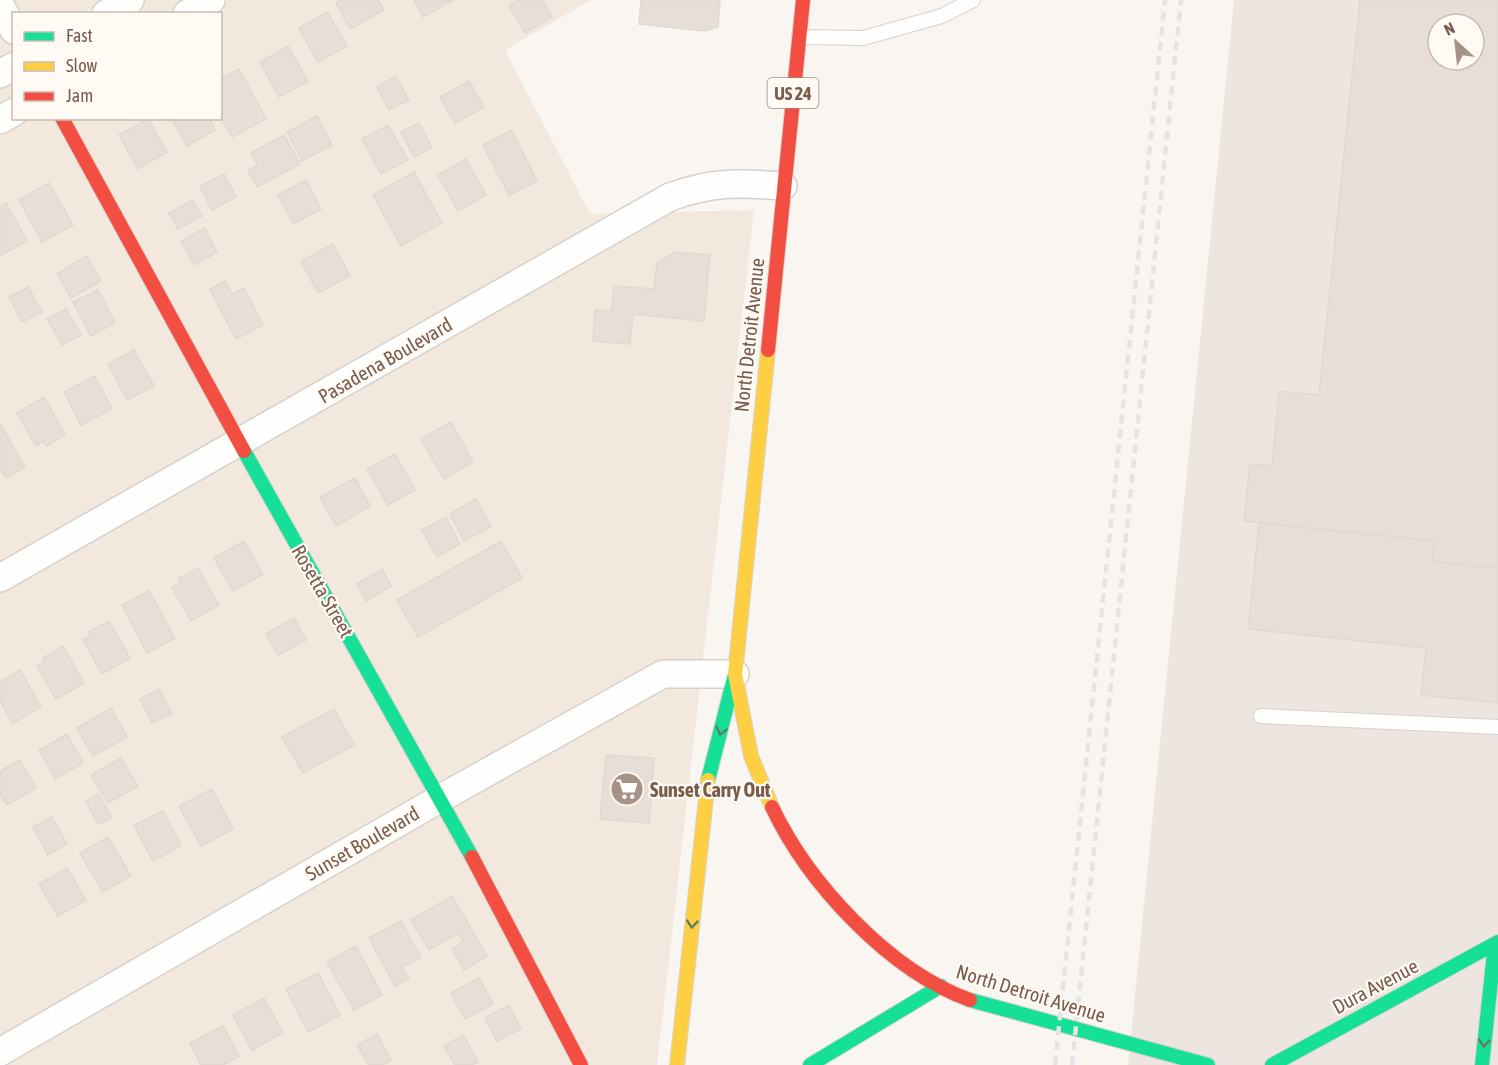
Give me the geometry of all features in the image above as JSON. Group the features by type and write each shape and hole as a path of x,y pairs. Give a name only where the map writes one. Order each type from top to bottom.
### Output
{"street":[{"path":"109,12 130,0"},
{"path":"190,12 211,0"},
{"name":"North Detroit Avenue","path":"677,1065 706,790 735,674 803,0"},
{"path":"0,5 12,26"},
{"name":"Rosetta Street","path":"63,120 239,443 441,798 581,1065"},
{"name":"Pasadena Boulevard","path":"0,578 670,197 698,187 725,183 783,186"},
{"name":"Sunset Boulevard","path":"0,1052 441,798 663,674 735,674"},
{"name":"North Detroit Avenue","path":"735,674 740,720 775,817 805,867 852,921 941,986 968,999 1208,1065"},
{"path":"1482,1065 1497,943"},
{"name":"Dura Avenue","path":"1272,1065 1497,943"},
{"path":"810,1065 941,986"}],"lane":[{"path":"799,37 863,38 942,16 973,0"},
{"path":"1261,716 1498,727"}],"shaded area":[{"path":"0,0 591,0 505,50 590,214 754,210 657,1065 0,1065"},
{"path":"1234,0 1498,0 1498,1065 1128,1065"}],"building":[{"path":"341,0 378,0 384,10 350,29 336,3"},
{"path":"414,0 453,0 423,17"},
{"path":"518,0 543,0 552,17 525,33 509,5"},
{"path":"641,0 720,0 718,27 705,31 639,24"},
{"path":"1360,0 1498,0 1498,568 1432,562 1435,541 1244,521 1250,464 1272,466 1279,391 1319,395"},
{"path":"327,12 347,46 318,62 299,28"},
{"path":"288,46 308,81 279,97 260,62"},
{"path":"239,69 266,119 232,137 222,120 222,78"},
{"path":"396,76 409,100 389,110 377,87"},
{"path":"469,81 484,107 455,123 440,97"},
{"path":"317,116 332,145 302,161 287,132"},
{"path":"149,120 167,152 138,169 119,135"},
{"path":"172,120 210,120 215,130 187,146"},
{"path":"419,123 432,148 414,157 401,132"},
{"path":"388,125 408,160 381,174 362,139"},
{"path":"512,130 537,181 509,195 483,145"},
{"path":"284,135 300,164 257,187 248,170 258,165 251,153"},
{"path":"466,159 486,195 458,211 438,175"},
{"path":"414,172 442,223 401,246 373,195"},
{"path":"224,174 236,197 212,210 200,186"},
{"path":"306,180 321,209 293,224 278,195"},
{"path":"49,183 73,225 42,242 19,200"},
{"path":"193,200 202,216 178,229 169,213"},
{"path":"6,203 27,241 0,256 0,206"},
{"path":"205,228 217,252 194,265 181,241"},
{"path":"333,244 350,276 318,293 301,261"},
{"path":"675,252 710,255 704,321 633,314 630,344 593,341 595,310 611,311 614,286 654,289 657,263"},
{"path":"86,256 101,281 71,298 57,274"},
{"path":"225,281 232,294 244,288 263,325 236,339 210,289"},
{"path":"28,287 42,312 22,322 9,297"},
{"path":"98,290 115,323 91,336 73,302"},
{"path":"66,309 81,335 62,345 47,319"},
{"path":"134,350 154,386 127,400 108,364"},
{"path":"95,376 112,409 81,425 64,392"},
{"path":"44,397 65,435 47,446 44,441 36,446 17,413"},
{"path":"451,422 473,462 444,479 421,439"},
{"path":"0,424 25,467 6,478 0,468"},
{"path":"395,454 415,490 388,505 367,469"},
{"path":"355,478 370,506 336,526 320,497"},
{"path":"476,499 491,527 464,541 450,514"},
{"path":"446,517 460,544 437,557 422,530"},
{"path":"1259,523 1435,541 1432,562 1498,568 1498,703 1421,695 1426,648 1248,629"},
{"path":"244,541 263,574 233,591 214,558"},
{"path":"501,541 522,578 418,637 397,600"},
{"path":"198,568 219,605 191,621 172,587 180,583 178,579"},
{"path":"382,569 391,586 366,601 357,584"},
{"path":"149,591 175,638 147,653 122,605"},
{"path":"294,618 306,640 278,655 266,634"},
{"path":"109,621 130,658 102,674 83,640 91,636 88,632"},
{"path":"63,646 84,683 56,699 37,666 44,661 43,658"},
{"path":"20,670 41,707 13,723 0,701 0,682"},
{"path":"159,689 172,713 152,723 140,699"},
{"path":"111,708 127,737 93,756 77,728"},
{"path":"334,709 354,745 303,773 282,737"},
{"path":"67,734 83,763 55,779 39,750"},
{"name":"Sunset Carry Out","path":"606,755 654,758 649,823 600,819"},
{"path":"121,758 138,786 108,803 91,775"},
{"path":"20,760 36,788 7,805 0,794 0,771"},
{"path":"212,789 233,829 201,846 179,806"},
{"path":"99,794 112,818 98,824 86,801"},
{"path":"163,811 181,846 153,861 134,825"},
{"path":"52,817 67,844 48,855 33,827"},
{"path":"108,837 131,876 103,892 80,853"},
{"path":"67,868 86,900 58,916 39,884"},
{"path":"452,896 487,956 464,970 452,949 463,942 458,933 429,950 411,920"},
{"path":"401,921 421,958 402,967 409,979 395,986 369,938"},
{"path":"356,946 382,995 354,1010 327,962"},
{"path":"318,973 340,1015 308,1032 286,989"},
{"path":"479,978 493,1004 465,1019 451,993"},
{"path":"264,998 283,1033 252,1050 233,1015"},
{"path":"509,1005 521,1029 497,1041 485,1018"},
{"path":"223,1026 239,1056 223,1065 201,1065 190,1043"},
{"path":"377,1034 391,1060 382,1065 369,1065 357,1045"},
{"path":"463,1035 478,1062 472,1065 455,1065 444,1046"}],"railway":[{"path":"1055,1065 1165,0"},
{"path":"1072,1065 1181,0"}],"traffic: fast":[{"path":"244,451 472,857"},
{"path":"708,780 735,674"},
{"path":"1272,1065 1498,942"},
{"path":"1482,1065 1495,944"},
{"path":"810,1065 941,986"},
{"path":"970,1000 1208,1065"}],"traffic: slow":[{"path":"768,350 735,674 751,756 772,807"},
{"path":"677,1065 708,780"}],"traffic: jam":[{"path":"768,350 803,0"},
{"path":"63,120 244,451"},
{"path":"772,807 807,865 854,921 910,968 970,1000"},
{"path":"472,857 581,1065"}],"place":[{"name":"Sunset Carry Out","path":"627,789"}]}
